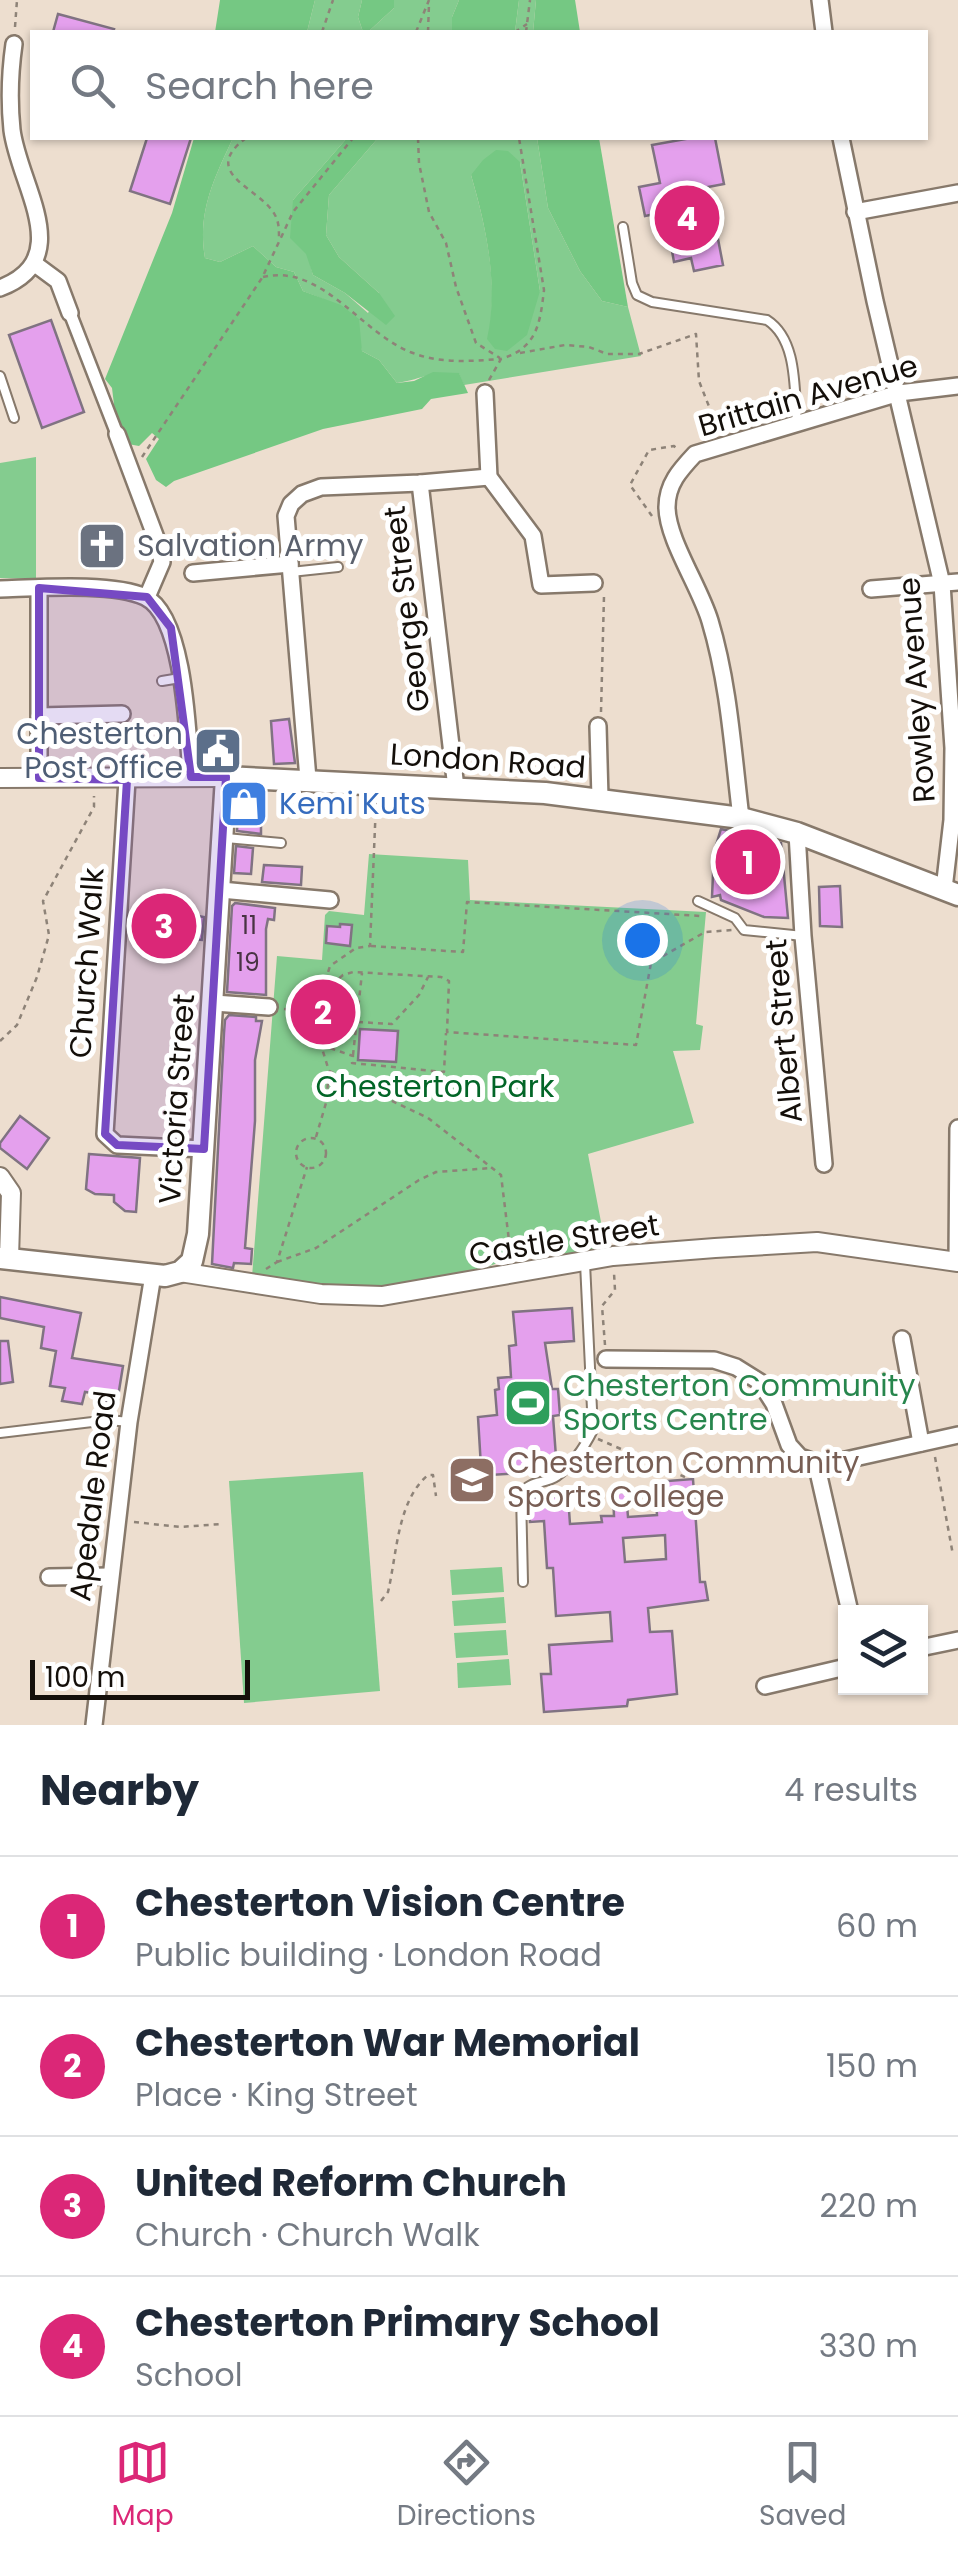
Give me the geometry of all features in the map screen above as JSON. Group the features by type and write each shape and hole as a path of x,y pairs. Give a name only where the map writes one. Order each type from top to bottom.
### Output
{"main road":[{"name":"London Road","path":"226,777 600,798 741,818 797,833 951,892"},
{"name":"Victoria Street","path":"180,1272 192,1261 196,1250 226,777"},
{"path":"5,1258 153,1275 180,1272"}],"street":[{"path":"820,0 824,30"},
{"path":"0,288 23,278 35,264 41,243 12,132 10,74 14,44"},
{"name":"Rowley Avenue","path":"841,140 899,393 950,583 956,748 951,892"},
{"path":"855,212 958,192"},
{"path":"35,264 58,281 160,546 162,562 147,597"},
{"name":"Brittain Avenue","path":"668,515 669,488 694,454 899,393 958,386"},
{"path":"486,393 489,476 533,536 541,585 594,583"},
{"path":"308,779 286,516 291,504 302,494 321,487 420,484 489,476"},
{"name":"George Street","path":"420,484 456,788"},
{"path":"668,515 670,528 709,616 722,664 741,818"},
{"path":"192,573 291,568"},
{"path":"872,589 950,583"},
{"path":"39,588 39,778"},
{"path":"0,589 95,589 147,597 158,607 171,628 191,778"},
{"path":"39,716 122,714"},
{"path":"598,726 600,798"},
{"name":"London Road","path":"0,778 226,777"},
{"name":"Church Walk","path":"127,780 104,1134 117,1145 204,1149"},
{"name":"Albert Street","path":"797,833 802,936 824,1164"},
{"path":"221,890 330,900"},
{"path":"214,1002 269,1007"},
{"path":"958,1128 958,1262"},
{"path":"0,1177 11,1193 5,1258"},
{"name":"Castle Street","path":"180,1272 322,1294 382,1296 613,1256 817,1242 958,1262"},
{"name":"Apedale Road","path":"94,1725 129,1422 153,1275"},
{"path":"902,1339 926,1442"},
{"path":"606,1359 714,1360 736,1367 760,1382 774,1404 789,1444 800,1458 823,1466 958,1435"},
{"path":"816,1463 848,1605"},
{"path":"49,1577 110,1576"},
{"path":"928,1646 958,1640"},
{"path":"765,1686 838,1669"}],"lane":[{"path":"623,227 632,283 638,295 652,302 767,320 778,327 789,354 797,423"},
{"path":"0,376 14,418"},
{"path":"291,568 338,567"},
{"path":"162,680 180,678"},
{"path":"223,838 281,843"},
{"path":"698,901 736,918 744,930 802,936"},
{"path":"523,1582 521,1494 533,1483 558,1475 590,1434 592,1394 585,1261"},
{"path":"0,1433 109,1420 129,1422"}],"path":[{"path":"14,44 17,0"},
{"path":"323,30 333,0"},
{"path":"526,30 530,0"},
{"path":"417,30 429,1"},
{"path":"428,30 429,1"},
{"path":"519,30 528,23"},
{"path":"243,140 228,156 230,168 237,180 274,212 280,240"},
{"path":"132,472 262,278 293,212 350,140"},
{"path":"418,140 429,212 446,243 456,288 476,343 501,359"},
{"path":"519,140 544,290 533,337 520,353"},
{"path":"262,278 288,274 342,302 410,353 463,362 501,359 564,345 589,347 607,354 639,354 696,334 699,380 724,446"},
{"path":"486,393 490,373 501,359"},
{"path":"668,515 654,517 630,484 649,450 674,446 686,463"},
{"path":"594,583 604,595 605,621 598,726"},
{"path":"0,1041 17,1025 37,978 49,934 43,902 94,807 95,780"},
{"path":"370,946 377,784"},
{"path":"320,994 330,966 356,948 463,952 467,902 704,916"},
{"path":"725,924 727,931"},
{"path":"446,1032 636,1046 651,963 705,932 744,930"},
{"path":"315,1138 329,1071 303,1011 309,1001 343,976 362,972 449,981 444,1072 352,1063 362,972"},
{"path":"358,1022 392,1024 419,995 429,976"},
{"path":"269,1007 303,1011"},
{"path":"321,1045 353,1056"},
{"path":"329,1071 428,1118 501,1175 514,1274"},
{"path":"315,1138 323,1143 326,1157 320,1164 307,1167 298,1161 296,1151 300,1142 315,1138"},
{"path":"278,1262 307,1167"},
{"path":"251,1284 258,1272 316,1248 419,1180 436,1172 494,1168"},
{"path":"606,1359 602,1306 615,1290 613,1256"},
{"path":"590,1434 685,1477"},
{"path":"926,1442 953,1555"},
{"path":"381,1601 388,1592 410,1499 428,1475 433,1475 436,1496"},
{"path":"117,1521 180,1527 221,1524"}],"highlighted area":[{"path":"39,588 147,597 171,628 191,777 226,777 204,1149 117,1145 105,1134 127,780 39,778"}],"green space":[{"path":"220,0 315,0 308,30 215,30"},
{"path":"315,0 362,0 358,17 362,30 308,30"},
{"path":"362,0 394,0 394,8 370,30 362,30 358,17"},
{"path":"394,0 459,0 452,30 370,30 394,8"},
{"path":"459,0 519,0 515,30 452,30"},
{"path":"519,0 536,0 533,30 515,30"},
{"path":"536,0 575,0 580,30 533,30"},
{"path":"193,140 232,140 205,211 205,258 220,262 253,246 276,267 294,272 303,291 341,305 359,319 362,351 379,360 397,383 414,381 433,372 459,373 468,393 431,399 422,409 323,429 166,487 156,480 146,459 159,439 152,433 139,446 128,444 116,421 112,388 105,379 172,213"},
{"path":"232,140 345,140 293,200 313,275 345,293 368,313 379,293 339,257 326,235 329,195 376,140 537,140 548,208 580,271 602,301 628,307 641,356 464,385 459,374 449,373 397,383 379,360 362,351 350,316 336,305 303,291 294,272 276,267 253,246 220,262 205,258 203,226 214,182","holes":["520,162 540,291 488,339 492,298 489,256 471,175"]},
{"path":"345,140 376,140 329,195 326,235 339,257 379,293 395,316 386,325 345,293 313,275 306,254 290,238 293,200"},
{"path":"537,140 599,140 628,307 602,301 580,271 548,208"},
{"path":"496,150 508,151 520,162 540,291 527,335 507,351 495,349 487,339 492,298 489,256 471,175"},
{"path":"36,457 36,579 0,578 0,463"},
{"name":"Chesterton Park","path":"369,854 468,860 470,900 706,912 696,1024 703,1026 700,1050 673,1051 694,1123 588,1154 606,1248 574,1254 517,1251 487,1267 376,1286 329,1286 252,1277 277,956 322,960 325,915 329,911 364,915"},
{"path":"363,1472 380,1691 244,1703 229,1481"},
{"path":"502,1567 504,1592 452,1595 450,1570"},
{"path":"504,1597 506,1623 454,1626 452,1601"},
{"path":"506,1630 508,1655 456,1658 454,1633"},
{"path":"509,1659 511,1685 458,1688 457,1663"}],"building":[{"path":"58,14 114,29 114,30 54,30"},
{"path":"146,140 190,140 170,204 130,191"},
{"path":"715,140 724,184 708,187 723,265 694,271 691,258 674,262 665,212 645,216 639,187 660,183 652,145"},
{"path":"51,320 84,412 42,428 9,335"},
{"path":"289,719 295,763 274,764 271,721"},
{"path":"239,791 250,792 249,825 261,825 261,834 237,831"},
{"path":"721,829 781,843 788,918 764,917 721,900 720,895 712,897 714,852"},
{"path":"236,846 253,848 251,874 234,873"},
{"path":"264,865 302,867 301,885 262,882"},
{"path":"840,886 842,927 820,926 819,887"},
{"path":"235,903 275,908 274,920 268,919 266,929 266,995 227,992"},
{"path":"167,911 204,917 202,940 179,938 179,943 166,942 166,937 129,934 130,916 167,919"},
{"path":"352,925 350,946 326,943 327,926"},
{"path":"229,1015 262,1021 255,1060 255,1121 245,1248 252,1249 251,1264 234,1263 233,1268 212,1264 224,1033"},
{"path":"360,1029 398,1031 396,1062 358,1060"},
{"path":"20,1116 49,1138 27,1169 0,1148"},
{"path":"89,1154 140,1158 136,1212 125,1211 114,1202 114,1195 95,1194 86,1189"},
{"path":"0,1297 81,1313 72,1358 123,1366 117,1403 106,1401 107,1395 85,1392 82,1404 62,1401 65,1388 50,1386 56,1351 41,1348 44,1327 0,1318"},
{"name":"Chesterton Community Sports Centre","path":"572,1308 574,1341 545,1343 552,1389 558,1389 560,1415 553,1416 556,1457 524,1459 525,1473 490,1475 489,1466 481,1467 478,1417 497,1415 498,1378 511,1377 509,1346 516,1345 513,1312"},
{"path":"0,1341 8,1341 13,1382 0,1384"},
{"path":"693,1479 700,1582 705,1582 708,1600 648,1608 650,1632 672,1631 677,1694 628,1700 627,1706 544,1712 541,1674 551,1674 549,1645 612,1641 610,1612 556,1616 553,1568 547,1568 544,1521 530,1522 529,1498 568,1496 570,1524 602,1522 601,1516 614,1516 613,1493 626,1492 628,1517 657,1515 655,1482","holes":["665,1535 666,1559 625,1562 623,1538"]}],"place":[{"name":"Chesterton Primary School","path":"687,218"},
{"name":"Salvation Army","path":"102,546"},
{"name":"Chesterton Post Office","path":"218,751"},
{"name":"Kemi Kuts","path":"244,804"},
{"name":"Chesterton Vision Centre","path":"748,862"},
{"name":"United Reform Church","path":"164,926"},
{"name":"Chesterton War Memorial","path":"323,1012"},
{"name":"Chesterton Community Sports Centre","path":"528,1403"},
{"name":"Chesterton Community Sports College","path":"472,1480"}]}
